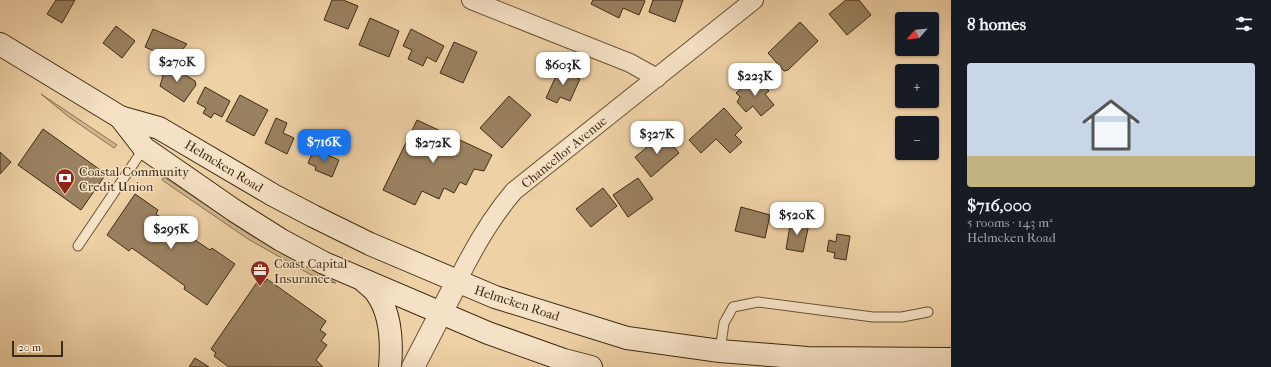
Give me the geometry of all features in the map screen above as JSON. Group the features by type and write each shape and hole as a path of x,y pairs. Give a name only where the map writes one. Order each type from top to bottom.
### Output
{"main road":[{"name":"Helmcken Road","path":"0,44 120,117 159,128 273,195 370,244 495,298 627,338 720,351 851,359 951,359"},
{"name":"Helmcken Road","path":"120,117 144,148 281,240 324,263 488,333 564,360 592,367"},
{"path":"363,280 377,294 383,307 388,326 390,367"},
{"path":"413,367 457,282"}],"street":[{"path":"471,0 630,62 657,78"},
{"name":"Chancellor Avenue","path":"457,282 484,231 499,209 514,192 754,0"}],"lane":[{"path":"78,246 144,148"},
{"path":"720,351 724,323 733,307 758,302 873,316 902,317 928,312"}],"shaded area":[{"path":"41,94 117,145 114,148 69,117"},
{"path":"164,177 252,236 336,283 322,281 248,239 162,180"}],"building":[{"path":"56,0 75,0 62,23 47,14"},
{"path":"332,0 343,0 358,6 348,29 324,20"},
{"path":"593,0 645,1 639,15 623,8 619,18 591,4"},
{"path":"653,0 683,0 675,22 649,12"},
{"path":"846,0 859,0 871,15 847,35 829,14"},
{"path":"370,18 399,31 389,57 359,45"},
{"path":"800,22 818,41 788,70 784,71 768,53"},
{"path":"116,26 135,41 122,58 103,43"},
{"path":"153,29 187,44 174,60 145,47"},
{"path":"411,29 444,46 436,62 427,57 423,66 408,59 412,50 403,46"},
{"path":"454,42 477,52 463,83 440,73"},
{"path":"169,65 195,81 196,85 184,102 160,86 163,76 161,71"},
{"path":"560,67 570,71 568,74 580,79 570,101 560,97 557,103 546,98"},
{"path":"756,76 769,91 765,94 774,105 761,116 753,106 746,112 737,102 740,97 736,93"},
{"path":"205,87 230,101 222,117 214,113 211,118 203,113 206,108 197,103"},
{"path":"240,95 268,110 254,136 226,121"},
{"path":"509,96 531,115 502,148 480,128"},
{"path":"724,108 742,128 735,135 742,142 730,153 716,139 701,153 689,140"},
{"path":"276,118 287,123 283,133 294,138 287,154 265,143"},
{"path":"417,120 492,155 484,171 474,169 466,185 460,182 454,193 444,188 439,199 422,191 415,205 383,190"},
{"path":"43,129 106,174 81,210 18,165"},
{"path":"663,134 679,153 651,177 635,157"},
{"path":"314,149 339,160 332,177 315,170 316,167 308,163"},
{"path":"0,152 11,162 0,174"},
{"path":"638,178 653,199 628,217 613,195"},
{"path":"603,188 617,206 591,227 576,209"},
{"path":"135,194 158,210 156,214 210,250 212,248 235,264 207,305 184,289 185,286 132,248 129,251 107,235"},
{"path":"741,207 770,215 765,238 735,231"},
{"path":"791,220 809,224 803,252 786,249"},
{"path":"837,234 850,236 846,260 834,258 835,253 827,251 829,240 836,242"},
{"path":"260,278 265,282 267,279 326,321 320,330 326,334 321,341 327,345 316,360 323,367 229,367 214,356 216,353 211,349"},
{"path":"195,358 209,367 189,367"}],"place":[{"name":"Coastal Community Credit Union","path":"65,195"},
{"name":"Coast Capital Insurance","path":"260,287"}]}
